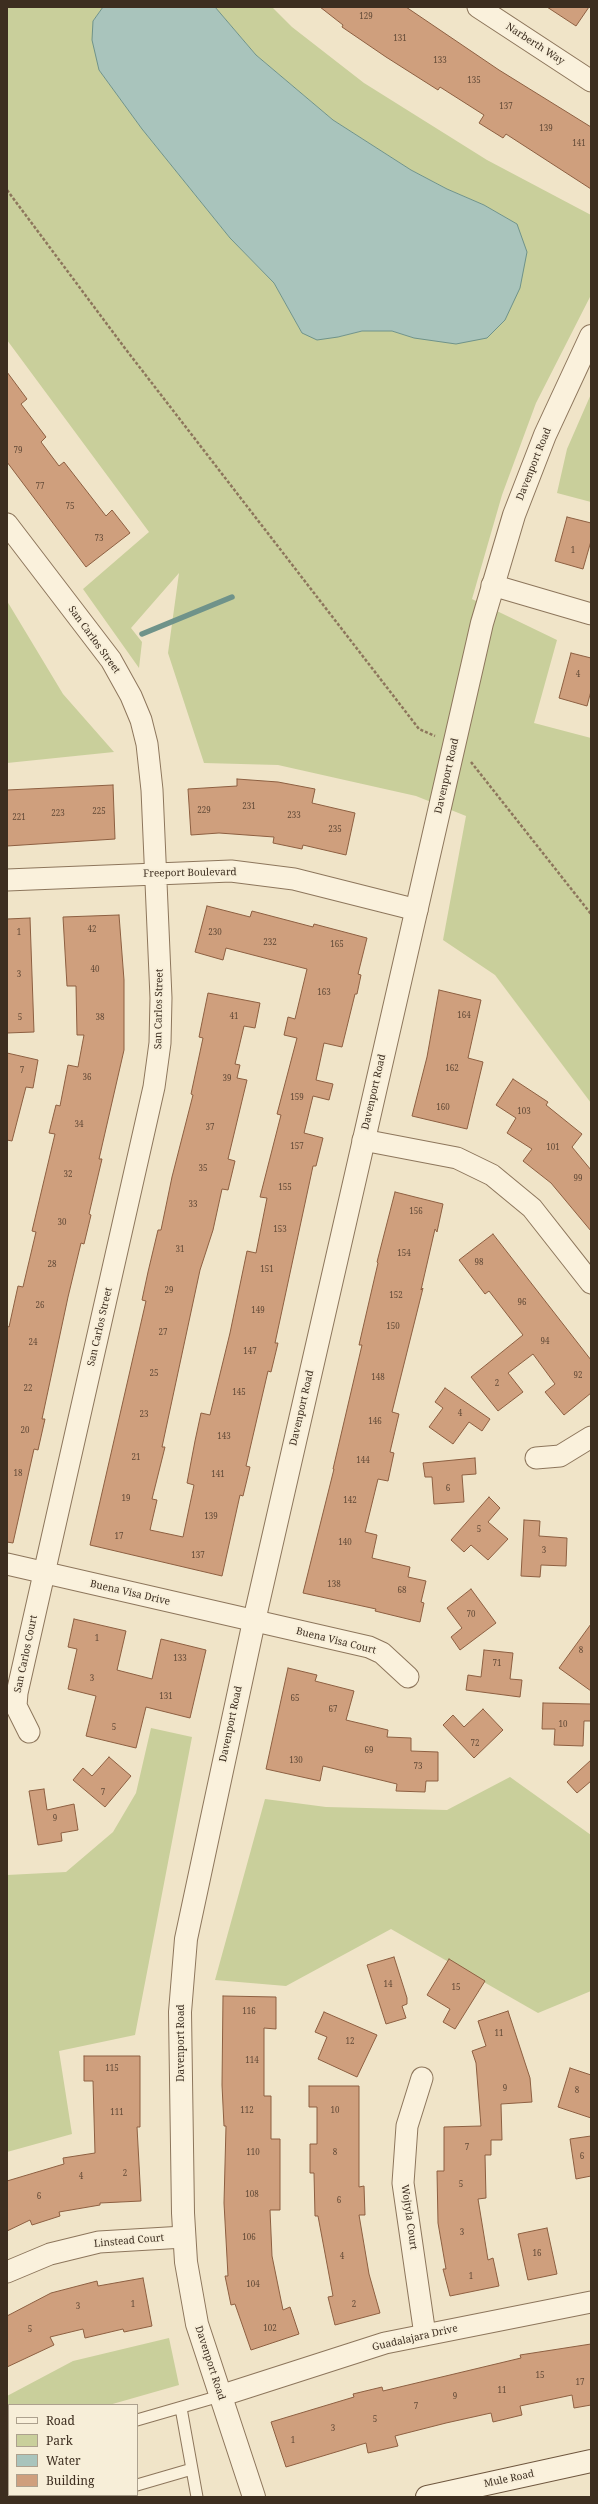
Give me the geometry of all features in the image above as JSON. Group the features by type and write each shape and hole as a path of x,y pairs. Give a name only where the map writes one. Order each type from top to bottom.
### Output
{"street":[{"name":"Narberth Way","path":"478,7 590,78"},
{"name":"Davenport Road","path":"254,2497 194,2312 184,2237 180,2012 183,1961 199,1870 254,1621 363,1140 492,585 514,515 533,465 568,382 591,336"},
{"name":"San Carlos Street","path":"7,524 111,660 131,696 147,744 152,790 156,873 161,1020 154,1087 44,1573"},
{"path":"492,585 591,614"},
{"name":"Freeport Boulevard","path":"7,880 231,871 294,879 416,910"},
{"path":"363,1140 457,1158 492,1175 532,1208 591,1284"},
{"path":"536,1458 560,1456 591,1438"},
{"name":"Buena Visa Drive","path":"7,1564 254,1621"},
{"name":"San Carlos Court","path":"29,1732 16,1706 44,1573"},
{"name":"Buena Visa Court","path":"254,1621 369,1647 382,1652 408,1677"},
{"name":"Wojtyla Court","path":"422,2078 407,2126 404,2183 425,2335"},
{"name":"Linstead Court","path":"7,2272 50,2254 99,2242 184,2237"},
{"name":"Guadalajara Drive","path":"220,2396 385,2343 591,2302"},
{"name":"Mule Road","path":"428,2497 591,2461"}],"lane":[{"path":"138,2420 220,2396"},
{"path":"181,2408 197,2497"},
{"path":"138,2485 192,2469"}],"path":[{"path":"7,190 124,347 419,729 455,744 490,784 591,914"}],"green space":[{"path":"7,7 103,7 93,21 99,70 142,129 230,238 274,283 302,333 338,337 362,331 392,331 414,338 517,224 484,205 447,189 411,170 333,120 256,55 215,7 272,7 292,27 364,83 487,160 591,215 591,295 536,403 502,495 472,599 557,640 534,723 591,738 591,1103 495,975 443,940 466,816 416,796 278,765 204,763 168,653 179,573 131,628 142,642 139,668 83,589 149,532 7,340"},
{"path":"591,394 591,502 557,493 567,449"},
{"path":"7,601 63,694 114,752 7,763"},
{"path":"151,1728 192,1737 135,2035 59,2051 72,2134 7,2152 7,1875 66,1872 113,1832 136,1793"},
{"path":"510,1777 591,1835 591,1991 538,2013 391,1929 286,1986 215,1980 265,1799 326,1807 447,1810"},
{"path":"169,2338 179,2385 112,2404 8,2404 7,2443 7,2396 73,2361"}],"water":[{"path":"103,7 215,7 256,55 333,120 411,170 447,189 484,205 517,224 527,252 520,288 505,320 487,338 456,344 414,338 392,331 362,331 317,340 302,333 274,283 230,238 142,129 99,70 92,40 93,21"}],"building":[{"path":"320,7 406,7 499,70 591,127 591,189 506,134 503,138 479,123 484,115 440,87 438,90 386,57 342,27 343,25"},
{"path":"547,7 589,7 576,26"},
{"path":"7,372 27,399 21,404 46,437 41,442 59,466 64,462 106,516 112,510 130,533 86,567 7,462"},
{"path":"567,517 591,523 591,541 583,569 555,561"},
{"path":"571,653 591,658 591,691 587,706 559,698"},
{"path":"237,779 278,782 315,789 312,803 355,813 346,855 303,845 302,849 273,843 274,837 219,833 191,835 188,789 237,786"},
{"path":"113,785 115,839 7,846 7,790"},
{"path":"207,906 250,917 252,911 313,927 314,924 367,938 358,974 361,975 357,994 355,994 342,1047 324,1043 316,1080 333,1084 329,1100 313,1096 304,1133 323,1138 316,1166 313,1166 275,1343 278,1343 271,1372 268,1371 246,1466 250,1467 243,1496 240,1495 222,1576 90,1545 146,1301 142,1300 148,1272 158,1230 161,1230 172,1177 193,1095 191,1094 203,1038 199,1037 208,993 260,1003 255,1028 244,1026 235,1064 240,1065 237,1078 247,1080 228,1159 235,1161 228,1190 222,1189 213,1230 200,1270 162,1447 165,1447 152,1499 157,1500 150,1530 183,1537 194,1485 187,1483 201,1413 210,1415 230,1333 247,1251 256,1253 267,1198 260,1197 281,1115 277,1114 297,1038 284,1035 288,1017 295,1019 307,969 226,948 223,960 195,952"},
{"path":"119,915 124,980 124,1050 99,1159 102,1159 89,1214 91,1215 84,1244 81,1243 68,1297 42,1419 45,1419 38,1450 34,1449 13,1543 7,1542 7,1326 9,1327 18,1286 23,1287 36,1232 32,1231 55,1134 49,1133 56,1105 60,1106 68,1065 78,1067 84,1035 77,1035 76,986 67,986 63,917"},
{"path":"30,918 34,1032 7,1033 7,919"},
{"path":"439,990 481,1000 468,1058 483,1062 467,1129 412,1116 427,1057"},
{"path":"7,1053 38,1060 33,1088 26,1087 12,1141 7,1140"},
{"path":"513,1079 548,1102 546,1105 582,1134 572,1147 591,1170 591,1231 551,1183 523,1161 532,1149 507,1133 516,1118 496,1105"},
{"path":"395,1192 443,1204 437,1232 435,1229 421,1290 423,1288 392,1412 399,1414 390,1452 394,1453 388,1481 378,1479 365,1532 377,1535 372,1558 410,1567 408,1577 426,1581 421,1602 424,1603 420,1622 375,1611 376,1609 303,1593 334,1469 362,1345 359,1345 377,1262"},
{"path":"493,1234 591,1360 591,1393 564,1415 545,1392 555,1384 533,1354 508,1373 523,1392 498,1411 471,1377 523,1335 489,1291 485,1294 459,1260"},
{"path":"445,1388 490,1419 482,1431 469,1422 453,1444 429,1427 443,1408 435,1402"},
{"path":"475,1458 476,1474 462,1475 464,1502 434,1504 432,1477 425,1477 423,1463"},
{"path":"489,1497 500,1508 488,1522 508,1539 488,1560 471,1545 464,1552 451,1540"},
{"path":"524,1520 540,1521 539,1536 567,1538 566,1566 541,1565 540,1577 521,1576"},
{"path":"471,1589 496,1623 460,1650 451,1637 462,1628 447,1608"},
{"path":"74,1619 126,1631 117,1670 152,1679 161,1639 206,1650 190,1718 146,1707 136,1748 86,1736 96,1696 68,1689 77,1649 68,1647"},
{"path":"591,1624 591,1691 559,1668"},
{"path":"484,1650 513,1653 510,1679 522,1680 520,1697 466,1690 468,1675 481,1677"},
{"path":"288,1668 317,1675 315,1681 354,1691 346,1720 388,1730 387,1737 411,1738 411,1751 438,1752 438,1781 426,1781 425,1792 396,1791 397,1784 323,1766 320,1781 266,1769"},
{"path":"543,1703 591,1704 591,1721 584,1721 583,1746 554,1745 555,1729 542,1729"},
{"path":"483,1709 503,1730 474,1758 443,1725 453,1715 464,1727"},
{"path":"109,1757 131,1776 105,1807 73,1780 83,1768 92,1776"},
{"path":"591,1760 591,1781 577,1793 567,1782"},
{"path":"44,1789 47,1810 74,1804 78,1830 61,1833 62,1841 38,1845 29,1791"},
{"path":"394,1957 407,1998 407,2004 402,2006 406,2018 386,2024 367,1965"},
{"path":"449,1959 485,1981 455,2029 443,2022 450,2009 427,1995"},
{"path":"223,1996 276,1997 276,2029 264,2028 264,2096 271,2096 271,2139 280,2139 280,2210 270,2210 272,2256 283,2310 290,2307 299,2334 251,2350 235,2304 231,2305 225,2276 228,2276 224,2203 226,2126 224,2126 222,2085"},
{"path":"508,2011 530,2078 532,2102 501,2104 502,2140 491,2140 491,2155 485,2155 486,2198 478,2199 488,2260 493,2258 499,2286 450,2296 443,2269 446,2269 438,2223 437,2171 444,2171 444,2127 481,2126 476,2063 472,2051 486,2046 478,2021"},
{"path":"324,2012 377,2035 357,2077 318,2059 327,2037 315,2032"},
{"path":"84,2056 140,2056 140,2127 137,2127 141,2201 100,2203 100,2205 59,2212 60,2216 32,2225 30,2220 7,2231 7,2181 64,2164 63,2158 95,2153 93,2081 84,2081"},
{"path":"570,2068 591,2075 591,2118 558,2107"},
{"path":"309,2086 359,2086 359,2187 364,2186 365,2215 359,2215 369,2274 380,2313 335,2325 328,2297 333,2296 318,2216 315,2216 314,2173 310,2173 310,2144 317,2144 317,2107 309,2107"},
{"path":"591,2136 591,2176 576,2179 570,2139"},
{"path":"547,2228 557,2274 528,2280 518,2234"},
{"path":"143,2278 152,2326 124,2332 123,2329 85,2338 83,2329 50,2337 54,2345 7,2367 7,2316 51,2293 97,2281 98,2286"},
{"path":"591,2344 591,2405 574,2408 572,2395 520,2406 522,2415 493,2422 491,2413 395,2436 398,2446 368,2453 366,2443 286,2467 271,2422 354,2397 353,2394 382,2387 383,2391 521,2358 520,2355"}],"waterway":[{"path":"142,634 232,597"}]}
